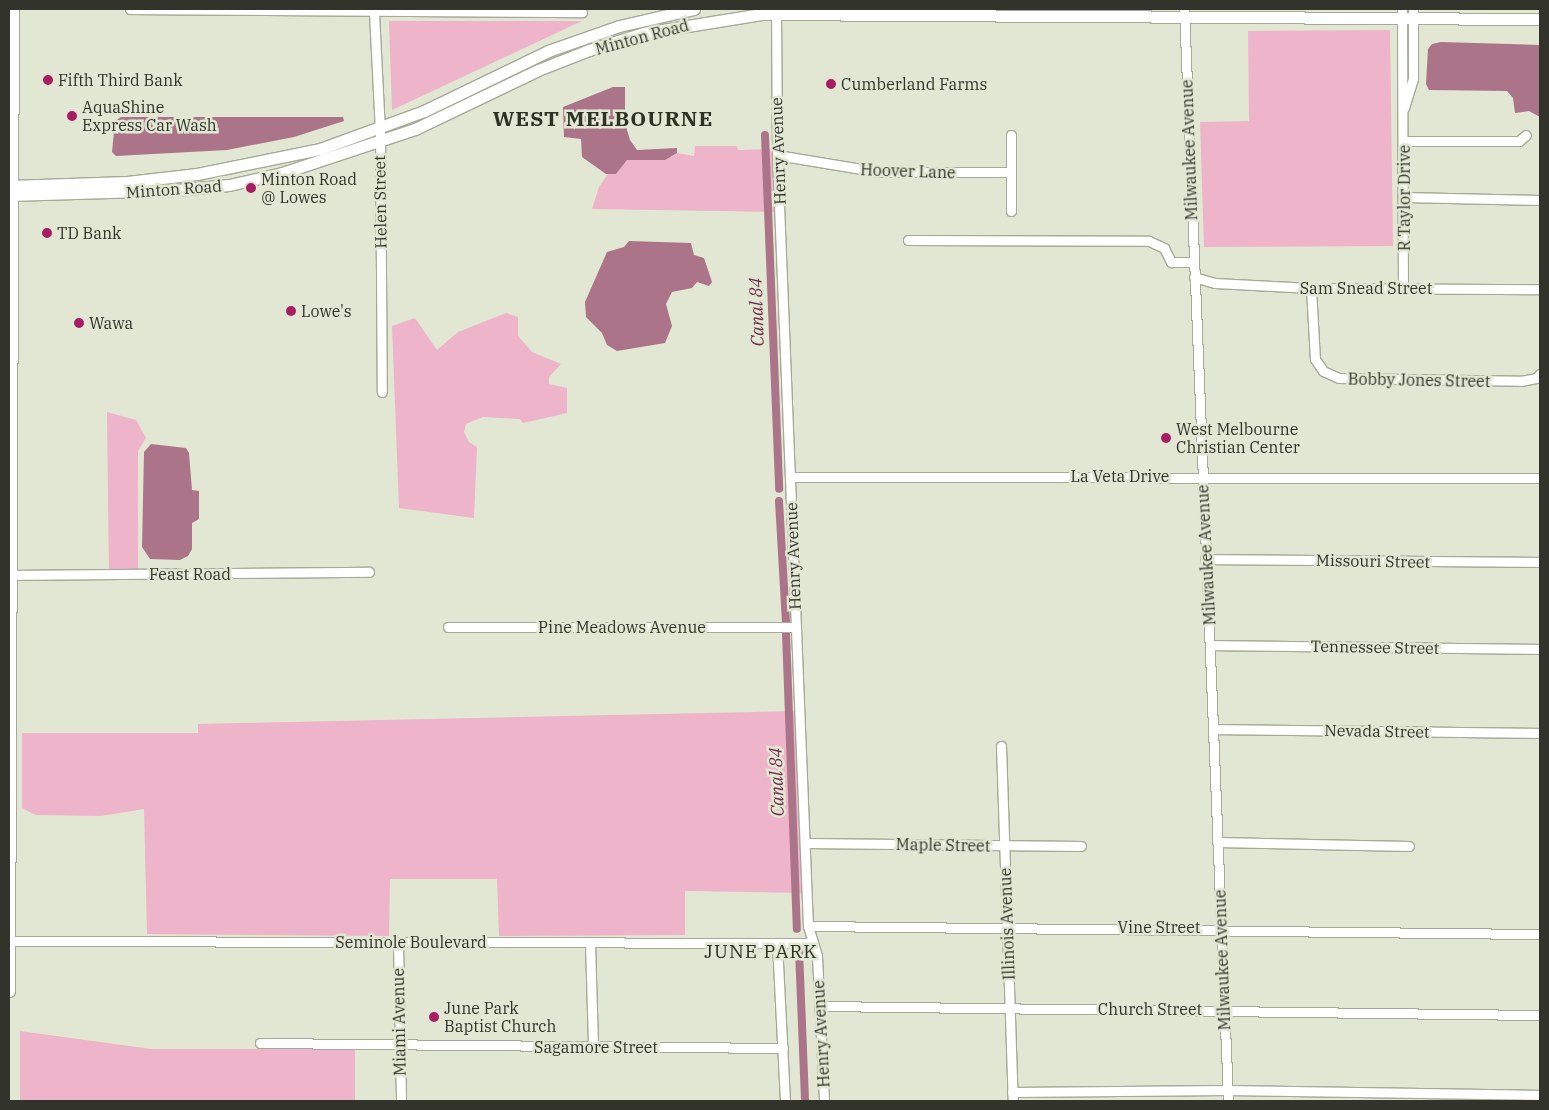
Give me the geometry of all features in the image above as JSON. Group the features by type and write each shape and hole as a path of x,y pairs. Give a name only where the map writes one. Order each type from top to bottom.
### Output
{"main road":[{"path":"9,991 10,191 13,9"},
{"name":"Minton Road","path":"10,191 126,182 197,174 320,149 380,130 546,52 619,26 694,9"},
{"name":"Minton Road","path":"10,191 176,190 229,185 282,173 415,129 556,62 644,33 706,20 776,11 1408,13 1540,19"},
{"path":"546,52 556,62"}],"street":[{"path":"130,9 367,10 374,13 582,12"},
{"name":"Henry Avenue","path":"776,11 777,155 808,926 817,956 824,1101"},
{"name":"Helen Street","path":"374,13 377,26 380,130 382,392"},
{"name":"Milwaukee Avenue","path":"1184,13 1228,1101"},
{"name":"R Taylor Drive","path":"1403,288 1404,108 1402,54 1408,13"},
{"name":"R Taylor Drive","path":"1404,108 1412,82 1413,55 1408,13"},
{"path":"1402,54 1413,55"},
{"path":"1402,82 1412,82"},
{"path":"1010,211 1011,135"},
{"path":"1404,141 1518,141 1526,135"},
{"name":"Hoover Lane","path":"777,155 880,172 1011,172"},
{"path":"1404,197 1540,200"},
{"path":"908,240 1149,241 1164,248 1171,262 1194,262"},
{"name":"Sam Snead Street","path":"1194,277 1215,283 1311,288 1540,288"},
{"name":"Bobby Jones Street","path":"1311,288 1315,359 1323,371 1339,378 1521,381 1536,378 1540,374"},
{"name":"La Veta Drive","path":"790,477 1202,476 1540,478"},
{"name":"Missouri Street","path":"1205,559 1540,562"},
{"name":"Feast Road","path":"10,575 369,572"},
{"name":"Pine Meadows Avenue","path":"448,627 796,627"},
{"name":"Tennessee Street","path":"1210,645 1540,649"},
{"name":"Nevada Street","path":"1213,729 1540,733"},
{"name":"Illinois Avenue","path":"1001,746 1012,1096"},
{"path":"1217,842 1409,846"},
{"name":"Maple Street","path":"806,843 1081,846"},
{"name":"Vine Street","path":"808,926 1220,928 1540,934"},
{"name":"Seminole Boulevard","path":"9,941 813,943"},
{"name":"Miami Avenue","path":"398,942 401,1101"},
{"path":"590,943 592,1047"},
{"path":"776,943 785,1101"},
{"name":"Church Street","path":"820,1006 1540,1015"},
{"name":"Sagamore Street","path":"260,1043 782,1048"},
{"path":"1012,1096 1227,1090 1540,1095"}],"shaded area":[{"path":"389,21 582,21 392,110"},
{"path":"1390,30 1393,246 1204,247 1200,122 1249,121 1248,31"},
{"path":"1441,42 1540,45 1540,117 1529,111 1515,113 1513,98 1507,91 1429,90 1426,84 1428,49 1432,44"},
{"path":"613,87 625,87 625,123 630,140 637,150 677,148 677,153 665,160 627,160 616,174 606,174 582,157 581,139 564,137 563,107"},
{"path":"121,117 343,117 344,121 294,137 227,150 116,156 112,152 115,121"},
{"path":"695,146 737,146 738,150 773,149 776,212 592,209 599,187 608,174 616,174 627,160 671,157 677,153 694,156"},
{"path":"629,241 691,243 694,255 704,258 712,282 709,286 697,282 692,288 672,292 666,304 672,326 665,343 617,351 607,345 602,333 586,317 585,302 607,252 624,247"},
{"path":"506,313 518,317 518,336 532,352 561,364 549,377 549,384 567,388 567,413 523,423 520,419 483,417 466,424 464,432 469,442 477,447 474,518 399,508 392,326 415,318 437,350 458,332"},
{"path":"107,412 136,420 146,438 138,451 138,579 109,579"},
{"path":"151,444 186,448 189,453 192,490 199,491 199,519 192,523 192,549 188,556 180,560 150,559 142,547 144,452"},
{"path":"796,711 802,893 685,891 685,935 499,936 497,879 390,879 389,936 147,934 144,809 101,816 36,815 22,808 22,733 198,733 198,724"},
{"path":"20,1031 151,1049 355,1049 355,1101 20,1101"}],"waterway":[{"name":"Canal 84","path":"765,135 779,489"},
{"name":"Canal 84","path":"779,501 786,622"},
{"name":"Canal 84","path":"786,633 797,929"},
{"name":"Canal 84","path":"799,950 805,1101"}],"place":[{"name":"Fifth Third Bank","path":"48,80"},
{"name":"Cumberland Farms","path":"831,84"},
{"name":"AquaShine Express Car Wash","path":"72,116"},
{"name":"Minton Road @ Lowes","path":"251,188"},
{"name":"TD Bank","path":"47,233"},
{"name":"Lowe's","path":"291,311"},
{"name":"Wawa","path":"79,323"},
{"name":"West Melbourne Christian Center","path":"1166,438"},
{"name":"June Park Baptist Church","path":"434,1017"}],"district":[{"name":"WEST MELBOURNE","path":"603,118"},
{"name":"JUNE PARK","path":"761,952"}]}
